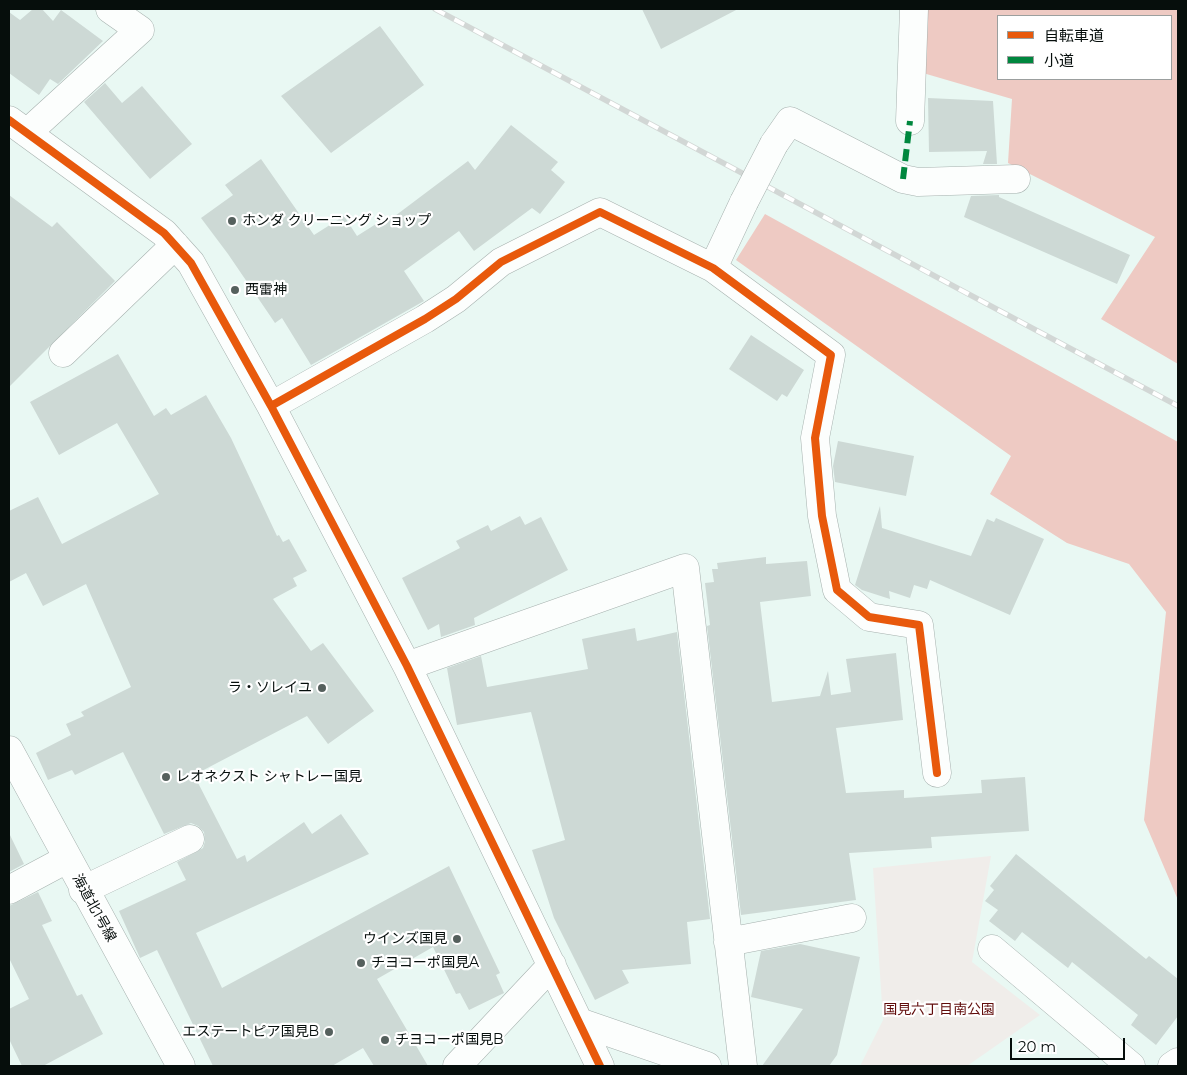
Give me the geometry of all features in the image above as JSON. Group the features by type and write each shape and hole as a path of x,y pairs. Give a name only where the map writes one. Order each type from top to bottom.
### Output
{"street":[{"path":"110,9 140,30 18,126 164,234 191,263 271,406 407,666 600,1066"},
{"path":"910,121 914,9"},
{"path":"713,268 774,144 790,121 903,179 918,182 1016,179"},
{"path":"271,406 425,319 456,299 501,262 600,212 713,268 831,356 815,438 822,516 837,590 869,617 919,625 937,772"},
{"path":"63,353 175,245"},
{"path":"407,666 685,568 742,1066"},
{"name":"海道北1号線","path":"9,750 66,859 181,1066"},
{"path":"83,890 190,840"},
{"path":"9,890 66,859"},
{"path":"728,942 852,918"},
{"path":"992,949 1131,1066"},
{"path":"457,1066 552,965"},
{"path":"579,1022 707,1066"},
{"path":"1172,1066 1178,1062"}],"green space":[{"name":"国見六丁目南公園","path":"991,856 972,962 1040,1015 967,1066 860,1066 883,1020 873,868"}],"shaded area":[{"path":"924,9 1178,9 1178,364 1101,319 1155,237 1008,163 1012,99 923,73"},
{"path":"765,214 1178,442 1178,900 1144,820 1166,612 1129,564 1067,543 990,494 1011,456 736,260"}],"building":[{"path":"33,9 42,9 53,21 61,10 103,41 58,84 50,79 39,95 9,73 9,12 20,20"},
{"path":"642,9 738,9 661,49"},
{"path":"380,26 424,85 331,153 281,96"},
{"path":"105,83 122,103 142,86 192,144 150,179 84,102"},
{"path":"928,98 993,101 997,164 983,164 987,151 929,152"},
{"path":"511,125 558,162 551,170 565,182 540,214 532,208 474,251 459,231 404,271 424,301 311,365 282,318 275,323 201,218 233,195 225,185 261,159 314,235 344,216 357,236 376,224 379,228 468,161 475,170"},
{"path":"9,195 52,227 57,222 115,281 9,387"},
{"path":"999,195 999,197 1130,255 1117,284 964,217 971,196"},
{"path":"751,335 804,370 787,397 782,394 777,401 729,369"},
{"path":"118,354 154,416 166,408 171,415 206,395 231,438 277,536 279,535 283,542 289,539 307,571 293,578 297,586 273,599 311,651 323,643 374,711 328,744 307,716 194,775 237,859 245,855 247,862 304,822 312,834 341,814 369,854 196,933 222,988 449,866 500,973 496,975 504,993 469,1010 460,993 456,994 433,947 377,979 428,1066 374,1066 363,1048 332,1066 213,1066 157,950 140,958 119,911 186,880 177,862 203,848 205,841 204,832 198,826 191,823 164,834 123,752 75,775 72,770 48,780 36,753 71,735 66,724 84,716 81,712 131,687 86,584 43,606 26,573 9,582 9,511 38,497 62,544 159,494 117,423 59,455 30,402"},
{"path":"838,441 914,456 906,496 835,482 833,466"},
{"path":"880,506 882,528 971,556 987,519 994,522 996,518 1044,539 1010,615 930,580 927,589 914,585 910,598 889,591 890,599 862,590 855,585"},
{"path":"520,516 525,525 541,517 568,570 474,618 475,625 441,637 439,624 428,630 402,578 460,548 456,541 488,525 491,531"},
{"path":"766,557 766,564 807,561 811,596 760,602 772,702 820,696 828,671 831,695 851,692 846,659 896,653 903,720 836,728 846,793 904,790 904,798 982,793 981,780 1025,777 1029,831 931,837 932,848 849,853 856,900 741,915 707,626 710,625 705,583 714,582 712,569 718,569 717,563"},
{"path":"635,628 637,641 677,632 710,919 687,922 691,964 622,970 629,983 595,1000 554,918 532,850 565,840 531,712 457,725 447,668 481,656 487,687 588,669 582,639"},
{"path":"9,833 24,864 9,872"},
{"path":"1016,854 1146,959 1149,956 1178,979 1178,1016 1156,1045 1131,1025 1138,1015 1072,962 1068,968 1022,932 1015,941 989,921 998,910 985,901 994,890 990,886"},
{"path":"38,892 52,921 42,925 77,996 82,994 103,1034 43,1066 22,1066 9,1039 9,1009 29,999 9,958 9,906"},
{"path":"800,944 860,957 837,1055 829,1066 762,1066 803,1009 751,997 761,951"}],"railway":[{"path":"435,9 1178,406"}],"marked path":[{"path":"903,179 910,121"}],"cycle path":[{"path":"9,120 164,233 191,263 271,406 407,666 600,1066"},
{"path":"271,406 425,319 456,299 501,262 600,212 713,268 831,355 815,438 822,516 837,590 869,617 919,625 937,773"}],"place":[{"name":"ホンダ クリーニング ショップ","path":"232,221"},
{"name":"西雷神","path":"235,290"},
{"name":"ラ・ソレイユ","path":"322,688"},
{"name":"レオネクスト シャトレー国見","path":"166,777"},
{"name":"ウインズ国見","path":"457,939"},
{"name":"チヨコーポ国見A","path":"361,963"},
{"name":"エステートピア国見B","path":"329,1032"},
{"name":"チヨコーポ国見B","path":"385,1040"}]}
